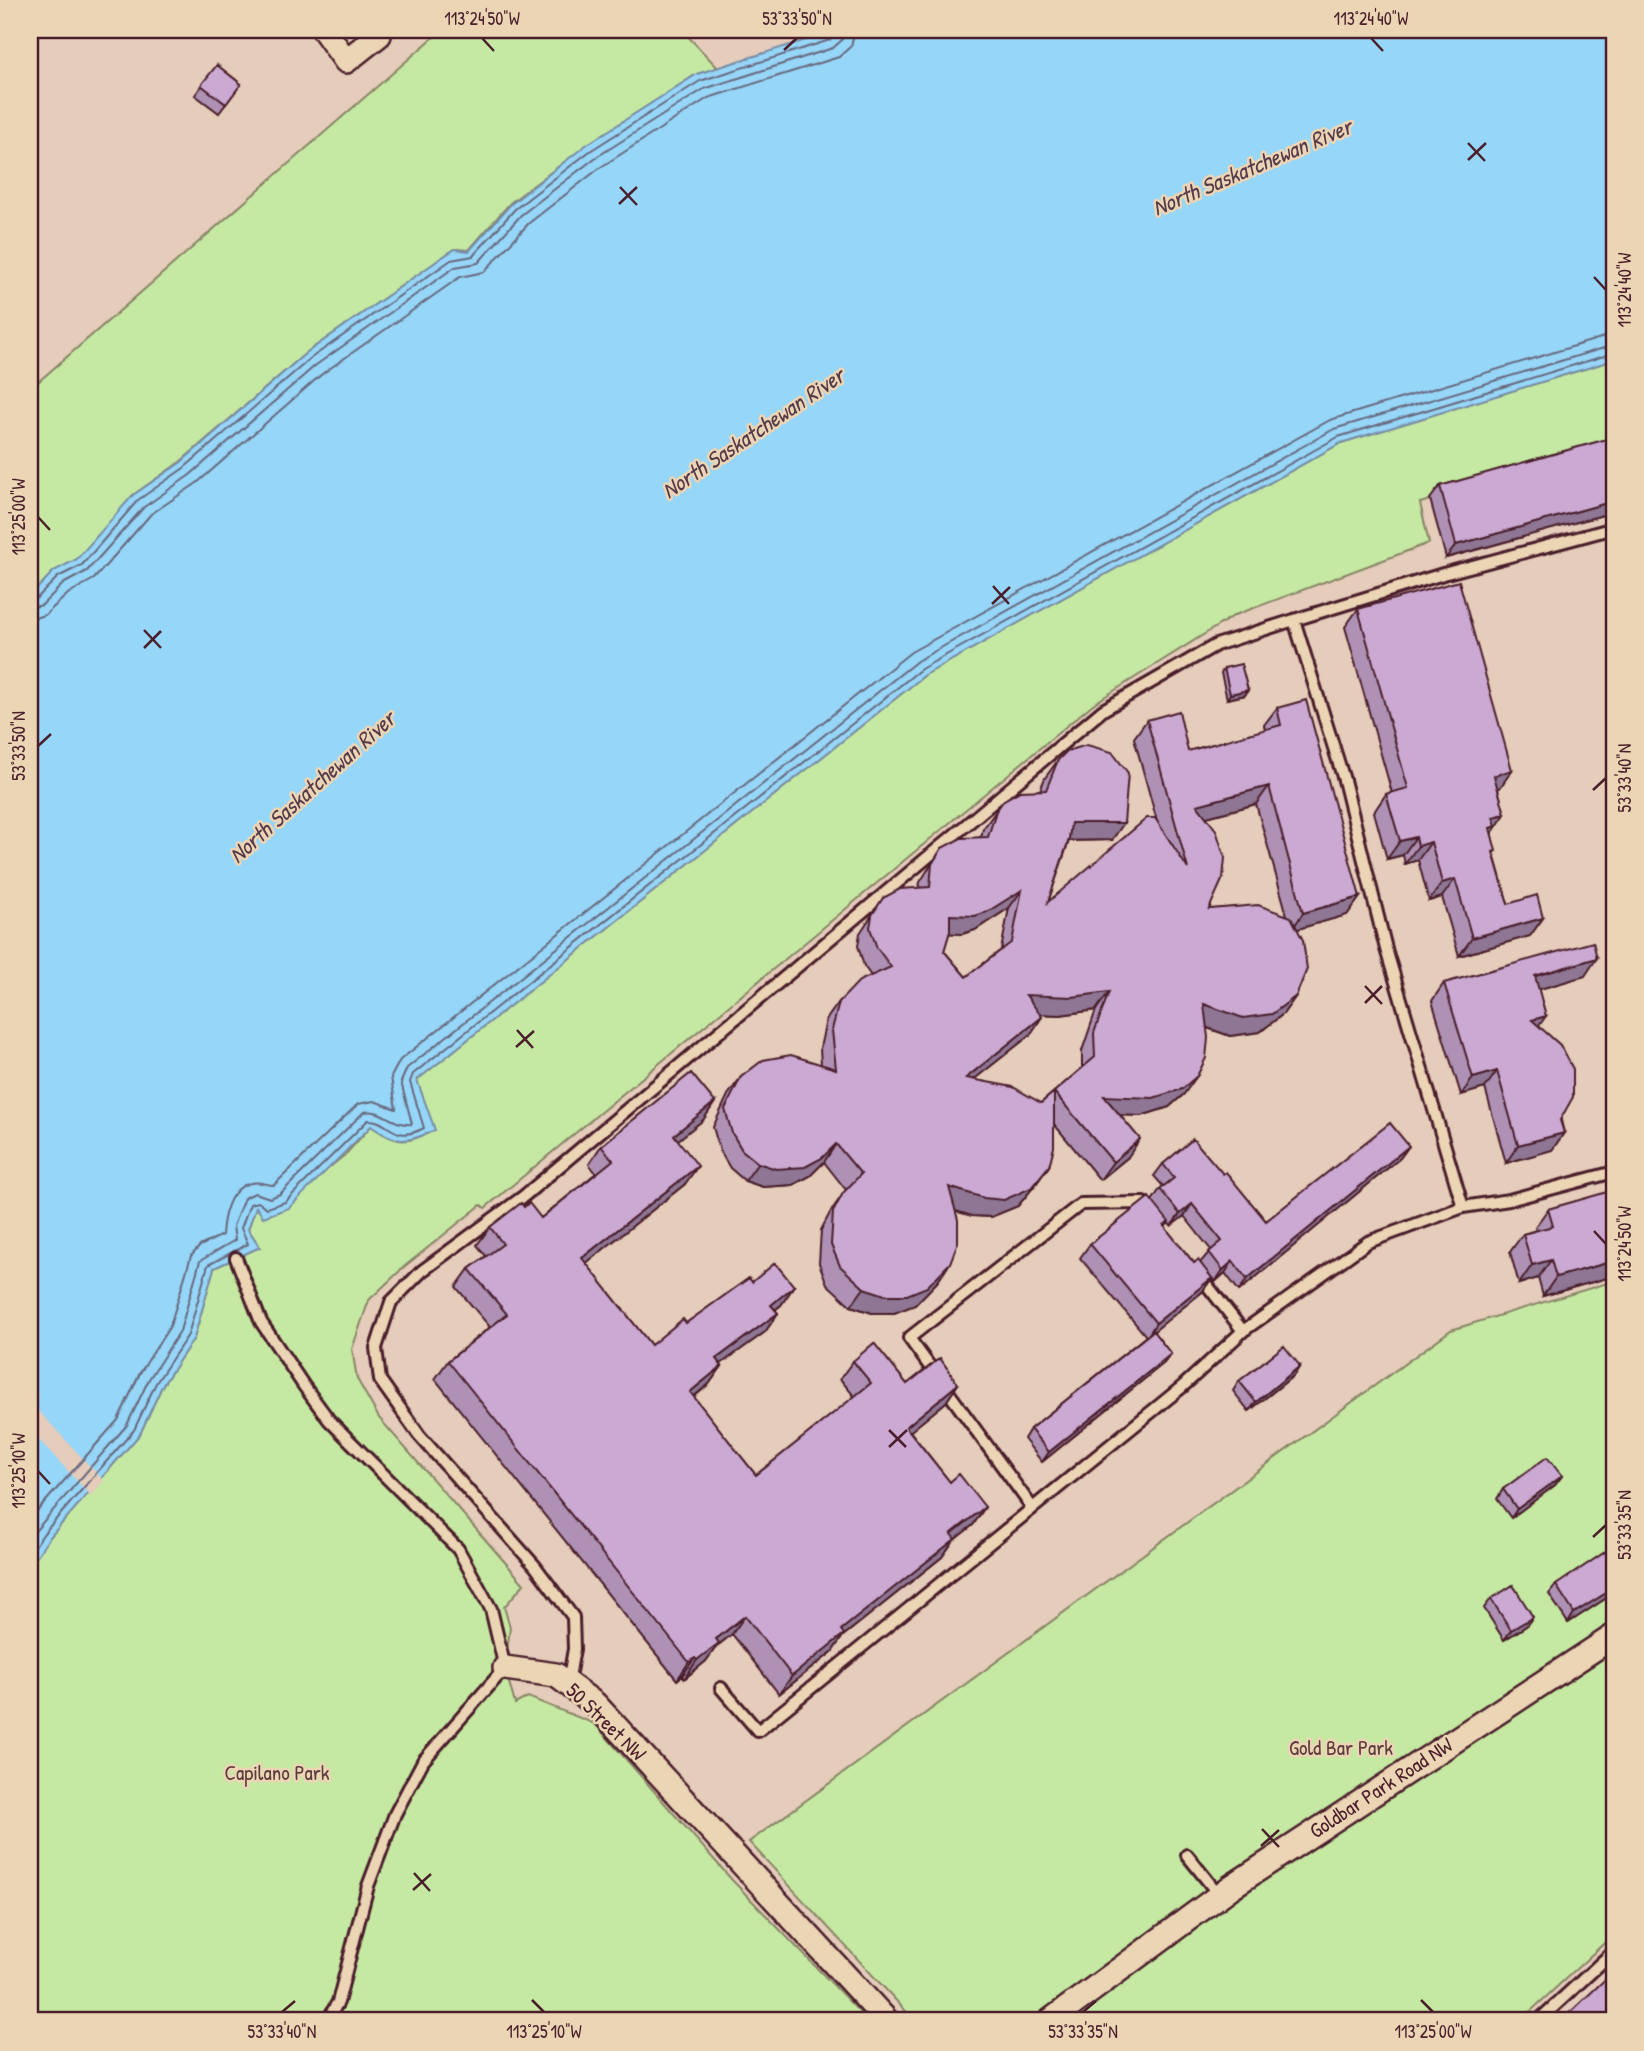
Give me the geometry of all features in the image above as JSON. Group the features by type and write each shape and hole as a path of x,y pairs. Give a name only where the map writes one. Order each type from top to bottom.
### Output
{"street":[{"path":"324,30 346,61 379,35 379,30"},
{"name":"Goldbar Park Road NW","path":"1050,2021 1219,1895 1614,1636"},
{"name":"50 Street NW","path":"505,1668 556,1675 595,1704 887,2021"}],"lane":[{"path":"568,1683 574,1649 573,1617 535,1566 419,1435 380,1380 376,1348 391,1302 422,1271 534,1188 1103,710 1216,645 1444,574 1614,528"},
{"path":"1294,620 1344,780 1386,948 1463,1207"},
{"path":"721,1688 758,1731 1031,1506 1182,1387 1243,1331 1368,1242 1463,1207 1509,1200 1614,1172"},
{"path":"1031,1506 909,1338 1081,1204 1143,1203 1160,1224"},
{"path":"236,1258 261,1322 329,1420 458,1549 491,1609 505,1668 423,1761 395,1814 368,1886 338,2001 327,2021"},
{"path":"1193,1267 1243,1331"},
{"path":"1187,1855 1219,1895"},
{"path":"1538,2021 1614,1951"}],"green space":[{"path":"442,30 682,30 718,68 697,74 587,145 510,203 469,250 455,249 447,254 307,352 180,462 133,495 78,560 54,571 30,596 30,389"},
{"name":"Capilano Park","path":"1614,360 1614,446 1420,503 1429,543 1235,615 1093,704 485,1208 481,1205 405,1266 369,1300 352,1349 357,1379 379,1418 524,1584 504,1607 510,1627 505,1668 515,1704 528,1697 595,1724 732,1880 868,2021 30,2021 30,1565 49,1538 140,1434 162,1386 194,1338 214,1268 260,1247 248,1229 256,1207 319,1176 346,1154 371,1126 388,1136 402,1140 416,1138 434,1130 417,1080 925,675 1341,443"},
{"name":"Gold Bar Park","path":"1614,1281 1614,1934 1520,2021 915,2021 749,1842 1451,1330"}],"water":[{"name":"North Saskatchewan River","path":"838,30 1614,30 1614,360 1341,443 925,675 417,1080 435,1130 417,1138 402,1140 388,1136 371,1126 289,1208 263,1217 256,1207 248,1229 260,1247 214,1268 194,1338 162,1386 140,1434 49,1538 30,1566 30,596 54,571 77,559 133,495 180,463 306,353 447,254 455,249 469,251 511,204 586,145 697,74"}],"pier":[{"path":"30,1387 39,1397 32,1404 104,1481 91,1496 30,1430"}],"building":[{"path":"217,65 241,84 226,104 201,85"},
{"path":"1614,437 1614,501 1456,545 1440,486"},
{"path":"1459,581 1512,770 1494,776 1505,814 1493,817 1496,826 1490,828 1496,851 1493,852 1508,904 1537,895 1543,918 1472,938 1455,879 1442,883 1431,842 1418,846 1416,837 1400,841 1386,794 1408,788 1358,609"},
{"path":"1241,664 1248,690 1230,694 1224,668"},
{"path":"1306,700 1360,897 1303,913 1269,786 1197,805 1216,830 1225,858 1223,878 1209,909 1258,905 1291,917 1303,940 1307,969 1296,996 1272,1014 1243,1018 1204,1004 1208,1038 1206,1058 1197,1076 1182,1089 1153,1098 1104,1096 1140,1139 1113,1162 1054,1092 1054,1147 1049,1166 1031,1188 1004,1200 984,1198 949,1187 958,1220 958,1242 950,1263 927,1287 907,1295 885,1295 864,1288 840,1266 831,1245 833,1212 843,1193 861,1174 836,1144 822,1158 805,1167 776,1169 758,1163 742,1150 732,1133 725,1109 741,1077 763,1060 791,1055 836,1069 832,1030 839,1002 859,981 891,967 877,948 870,928 872,915 883,898 900,889 930,887 932,864 942,848 961,838 988,837 996,811 1004,800 1020,791 1046,790 1058,760 1067,751 1087,745 1112,752 1128,773 1124,823 1071,823 1069,839 1048,902 1147,818 1155,818 1188,869 1147,720 1179,711 1188,751 1281,725 1277,708","holes":["1022,890 1012,942 966,977 944,951 950,931 950,915 975,916 987,912","1109,992 1094,1033 1095,1057 1041,1103 1013,1087 966,1078 1042,1017 1026,995 1072,997"]},
{"path":"1593,942 1597,958 1535,976 1546,1016 1532,1020 1560,1045 1573,1069 1573,1097 1560,1120 1564,1133 1518,1145 1497,1071 1473,1078 1444,983"},
{"path":"691,1073 715,1102 674,1135 698,1166 582,1258 651,1345 683,1319 686,1323 749,1278 752,1282 775,1263 794,1286 771,1305 778,1313 716,1359 722,1366 690,1392 756,1475 871,1383 853,1361 874,1343 907,1384 940,1358 958,1384 906,1427 950,1482 959,1474 985,1507 951,1534 955,1539 841,1630 844,1634 792,1676 745,1616 716,1639 719,1643 697,1660 695,1658 689,1662 448,1361 507,1314 469,1269 503,1244 490,1227 521,1203 524,1207 529,1203 541,1218 613,1160 601,1146"},
{"path":"1390,1123 1409,1146 1247,1279 1233,1261 1223,1270 1209,1252 1222,1241 1192,1204 1180,1214 1160,1189 1174,1178 1163,1164 1193,1139 1223,1174 1226,1172 1266,1221"},
{"path":"1614,1190 1614,1261 1556,1277 1551,1260 1532,1265 1523,1234 1553,1226 1548,1209"},
{"path":"1149,1197 1169,1222 1164,1226 1194,1263 1198,1260 1212,1278 1156,1323 1090,1244"},
{"path":"1153,1331 1171,1354 1049,1452 1030,1429"},
{"path":"1284,1346 1300,1366 1256,1402 1239,1381"},
{"path":"1547,1457 1562,1476 1517,1509 1503,1489"},
{"path":"1614,1546 1614,1588 1574,1613 1556,1585"},
{"path":"1513,1585 1533,1617 1511,1630 1491,1599"},
{"path":"1614,1971 1614,2021 1561,2021"}]}
